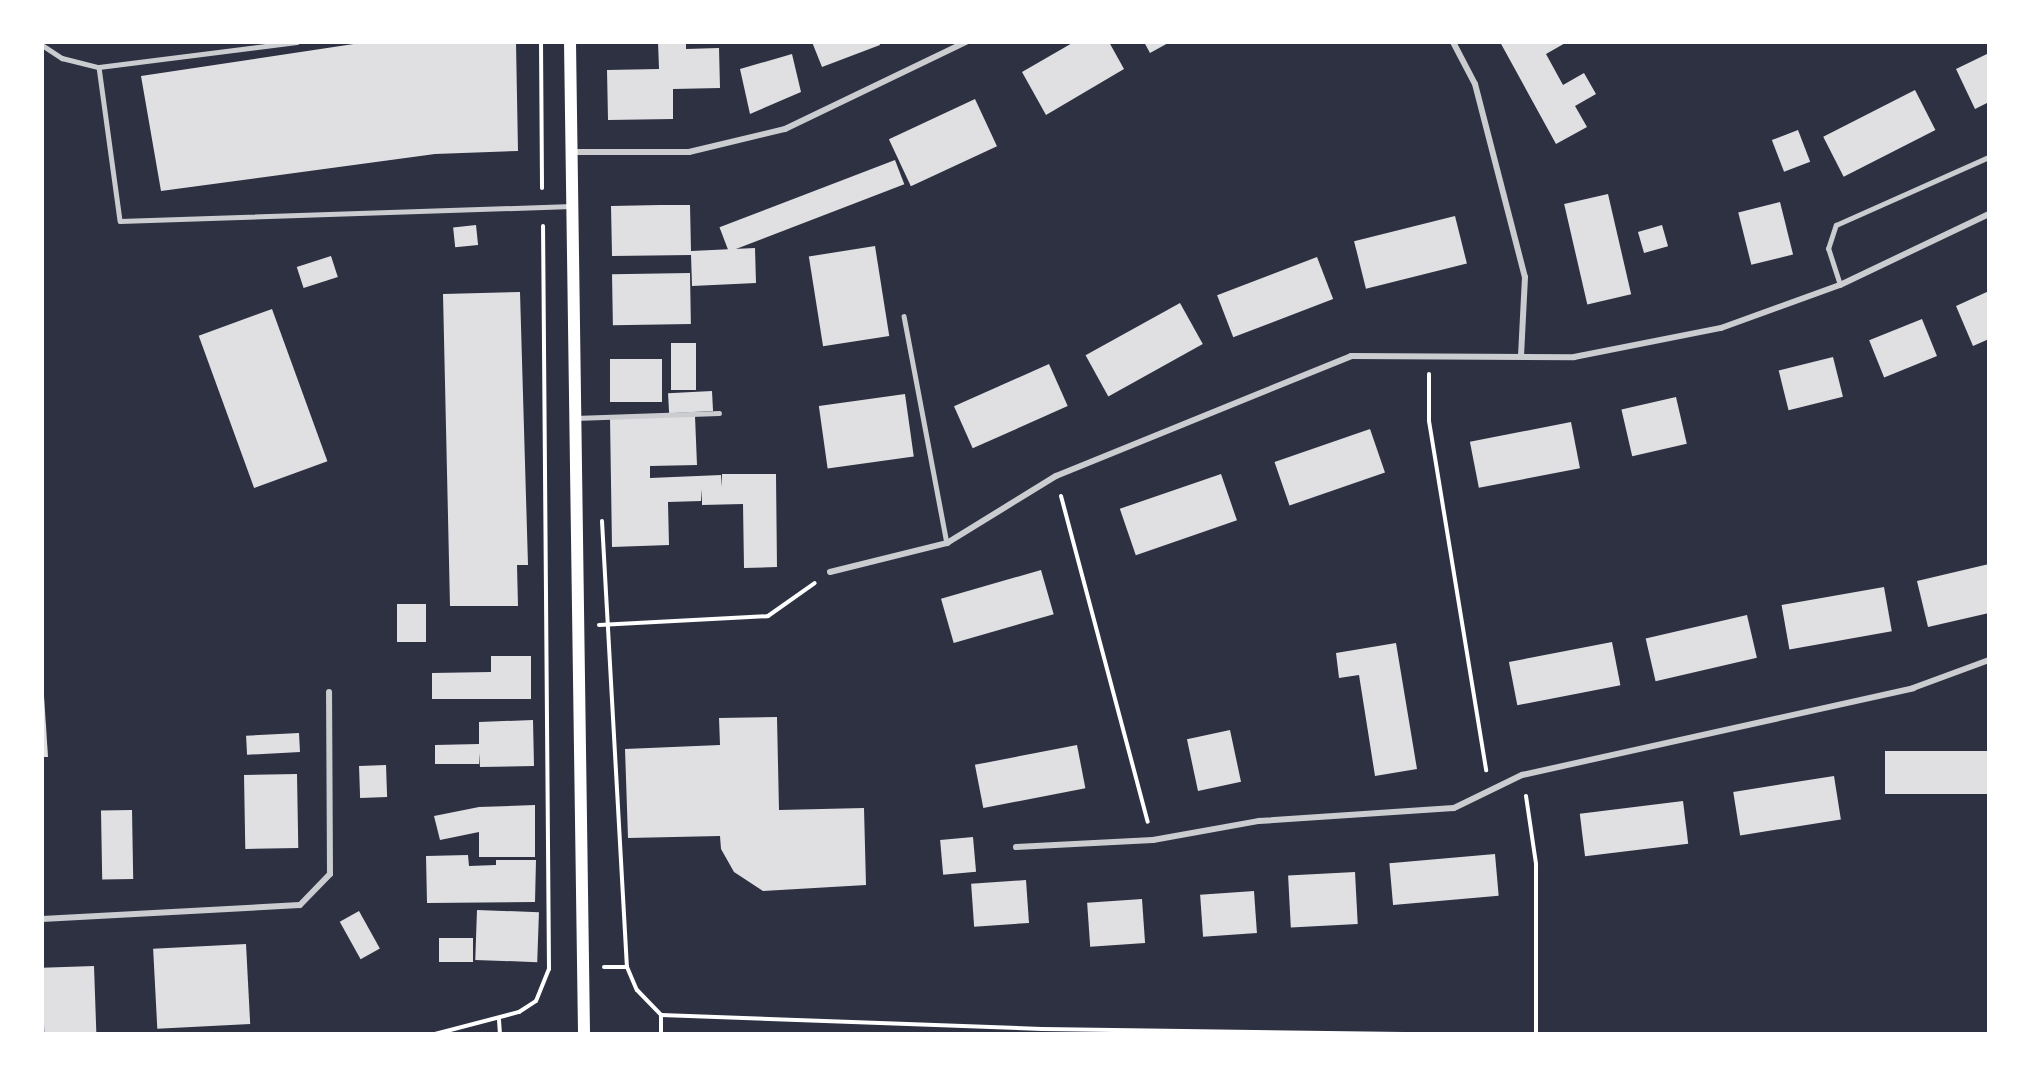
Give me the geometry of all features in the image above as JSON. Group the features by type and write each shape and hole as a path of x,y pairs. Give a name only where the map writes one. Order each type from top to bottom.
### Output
{"main road":[{"path":"570,42 584,1034"}],"street":[{"path":"572,152 690,152 785,129 966,42"},
{"path":"1453,42 1475,84 1525,277 1521,355"},
{"path":"830,572 947,543 1056,476 1351,356 1574,357 1721,328 1839,285 1989,214"},
{"path":"1016,847 1153,840 1259,821 1454,808 1490,788 1522,775 1913,688 1989,660"},
{"path":"42,919 300,905 330,874 329,692"}],"lane":[{"path":"42,45 62,58 99,68 296,42"},
{"path":"99,68 120,220 573,206"},
{"path":"1839,285 1828,249 1836,225 1989,157"},
{"path":"904,316 947,543"},
{"path":"575,418 720,413"}],"path":[{"path":"435,1034 499,1020 536,1001 549,969 541,42"},
{"path":"1430,357 1429,422 1490,788"},
{"path":"1056,476 1153,840"},
{"path":"602,509 627,967 637,990 661,1015 661,1034"},
{"path":"579,626 768,616 830,572"},
{"path":"1522,775 1536,864 1536,1034"},
{"path":"616,967 627,967"},
{"path":"549,969 555,968"},
{"path":"661,1015 1042,1029 1404,1034"},
{"path":"499,1020 500,1034"}],"building":[{"path":"367,42 516,42 518,151 435,154 161,191 141,76"},
{"path":"658,42 686,42 686,49 719,48 720,88 673,89 673,119 608,120 607,70 659,69"},
{"path":"812,42 879,42 880,45 822,67"},
{"path":"1074,42 1109,42 1124,69 1046,115 1022,72"},
{"path":"1144,42 1170,42 1150,53"},
{"path":"1500,42 1567,42 1546,54 1563,85 1584,73 1596,94 1575,106 1587,127 1556,144"},
{"path":"1989,53 1989,102 1975,109 1956,69"},
{"path":"792,54 801,92 750,114 740,69"},
{"path":"1915,90 1935,130 1844,177 1823,137"},
{"path":"975,99 997,146 911,186 889,139"},
{"path":"1798,130 1810,162 1784,172 1772,140"},
{"path":"895,160 904,184 729,252 719,227"},
{"path":"1608,194 1631,294 1587,304 1564,204"},
{"path":"1780,202 1793,254 1751,265 1738,212"},
{"path":"690,205 691,251 755,248 756,283 692,286 691,255 612,256 611,206"},
{"path":"1455,216 1467,264 1366,289 1354,241"},
{"path":"476,225 478,245 455,247 453,227"},
{"path":"1662,225 1668,246 1644,253 1638,232"},
{"path":"875,246 889,336 823,346 809,256"},
{"path":"331,256 338,277 304,288 297,267"},
{"path":"1317,257 1333,299 1233,337 1217,295"},
{"path":"690,273 691,324 613,325 612,274"},
{"path":"1989,291 1989,339 1973,346 1956,306"},
{"path":"520,292 528,565 517,565 518,606 450,606 443,294"},
{"path":"1180,303 1203,344 1108,396 1086,355"},
{"path":"272,309 327,461 254,488 199,336"},
{"path":"1922,319 1937,356 1884,377 1869,340"},
{"path":"671,343 696,343 696,390 671,390"},
{"path":"1833,357 1843,397 1789,410 1779,371"},
{"path":"610,359 662,359 662,402 610,402"},
{"path":"1049,364 1068,406 973,448 954,406"},
{"path":"712,391 713,411 669,413 668,393"},
{"path":"905,394 914,456 828,468 819,406"},
{"path":"1676,397 1687,444 1632,456 1621,410"},
{"path":"695,416 697,465 650,466 650,478 721,475 722,487 722,474 776,474 777,567 744,568 743,504 702,505 702,489 701,501 668,502 669,545 612,547 610,418"},
{"path":"1571,422 1580,468 1479,488 1470,442"},
{"path":"1370,429 1385,472 1289,505 1275,462"},
{"path":"1221,474 1237,520 1136,555 1120,509"},
{"path":"1989,564 1989,613 1928,627 1917,581"},
{"path":"1041,570 1054,614 954,643 941,599"},
{"path":"1884,587 1892,631 1789,649 1782,605"},
{"path":"397,604 426,604 426,642 397,642"},
{"path":"1747,615 1757,658 1656,681 1646,638"},
{"path":"1612,642 1620,685 1517,705 1509,662"},
{"path":"1396,643 1417,769 1375,776 1359,675 1339,678 1336,653"},
{"path":"491,656 531,656 531,699 432,699 432,673 491,672"},
{"path":"42,665 48,757 42,757"},
{"path":"777,717 779,810 864,808 866,885 763,891 734,872 721,849 720,836 628,838 625,749 720,745 719,718"},
{"path":"533,720 534,766 480,767 479,753 479,764 435,764 435,745 479,744 479,722"},
{"path":"1230,730 1241,782 1198,791 1187,739"},
{"path":"299,733 300,752 247,755 246,736"},
{"path":"1077,745 1085,788 983,808 975,765"},
{"path":"1885,751 1989,751 1989,794 1885,794"},
{"path":"386,765 387,797 360,798 359,766"},
{"path":"297,774 298,848 245,849 244,775"},
{"path":"1834,776 1841,819 1740,835 1733,792"},
{"path":"1683,801 1688,844 1585,856 1580,814"},
{"path":"535,805 535,857 479,857 479,832 440,840 434,816 479,807"},
{"path":"132,810 133,879 102,880 101,811"},
{"path":"973,837 976,872 943,875 940,840"},
{"path":"1495,854 1499,896 1393,905 1389,863"},
{"path":"468,855 469,866 496,865 496,860 536,860 535,902 427,903 426,856"},
{"path":"1355,872 1358,924 1291,927 1288,876"},
{"path":"1026,880 1029,923 974,927 971,884"},
{"path":"1254,891 1257,933 1203,937 1200,895"},
{"path":"1142,899 1145,943 1090,947 1087,903"},
{"path":"477,910 539,912 537,962 475,960"},
{"path":"359,911 380,949 361,959 340,922"},
{"path":"439,938 473,938 473,962 439,962"},
{"path":"246,944 250,1024 157,1029 153,949"},
{"path":"94,966 96,1034 44,1034 42,968"}]}
